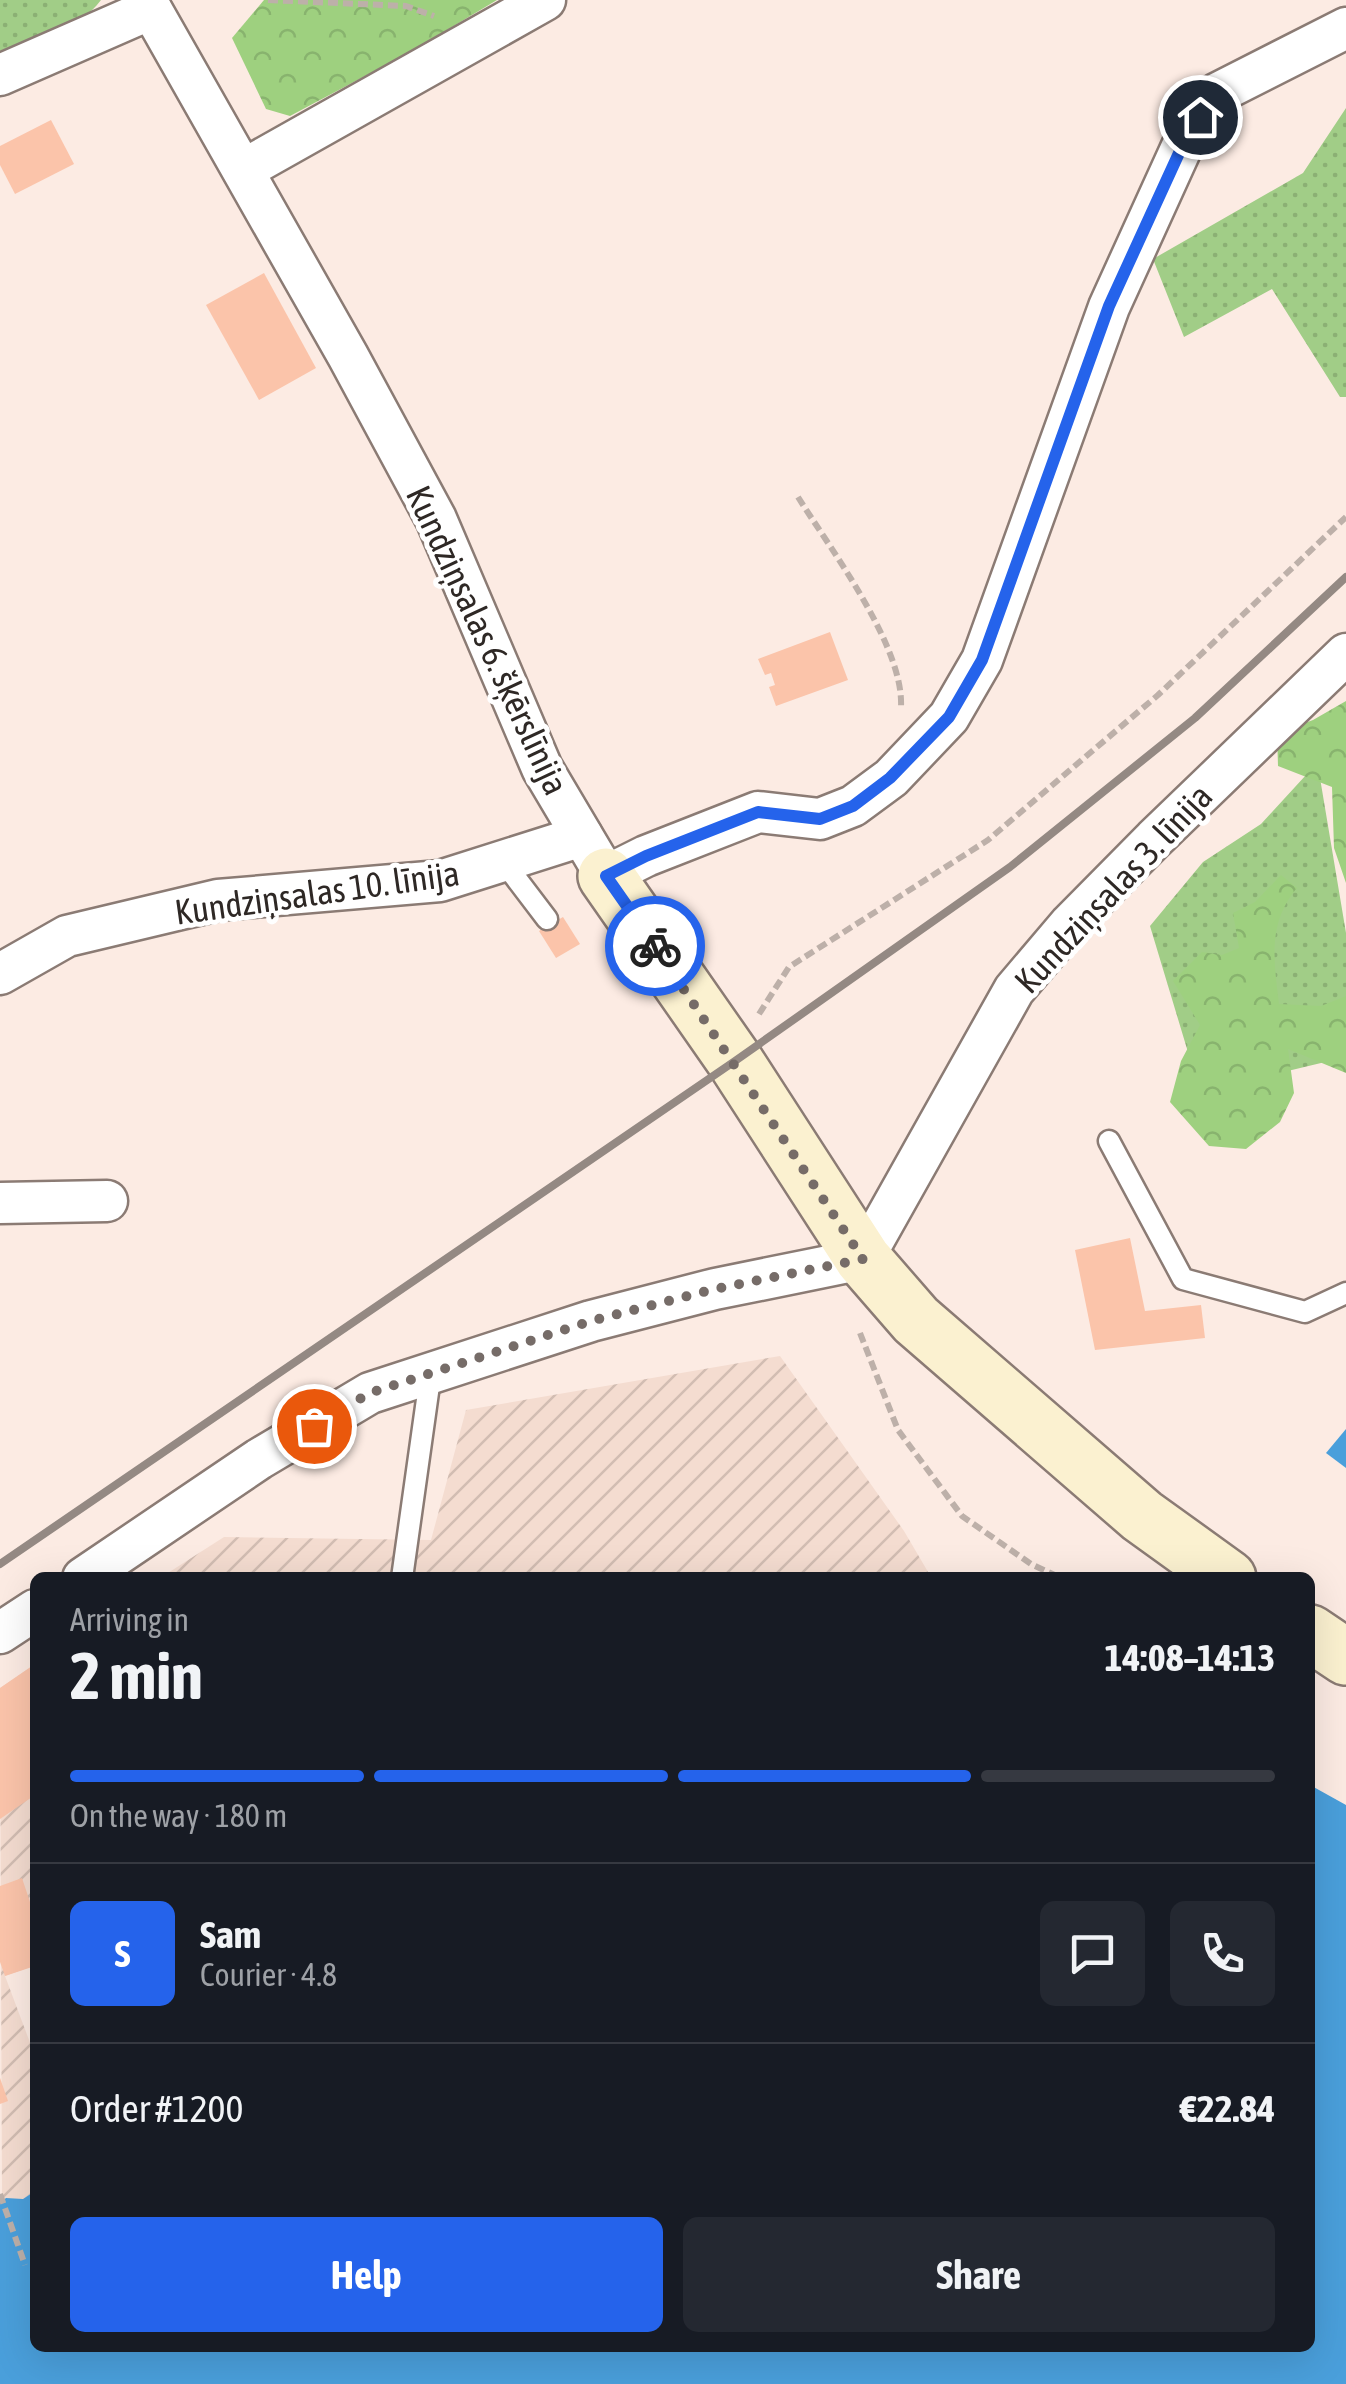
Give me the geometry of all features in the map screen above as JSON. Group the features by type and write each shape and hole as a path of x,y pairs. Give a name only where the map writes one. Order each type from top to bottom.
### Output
{"street":[{"path":"244,170 545,0"},
{"path":"0,75 148,4"},
{"name":"Kundziņsalas 6. šķērslīnija","path":"148,4 436,519 542,768 594,856 863,1259 916,1320 1142,1516 1220,1572"},
{"name":"Kundziņsalas 10. līnija","path":"0,974 66,936 218,900 440,881 504,861 646,856 758,812 820,819 853,806 890,778 949,717 982,660 1109,306 1185,140 1216,94 1346,28"},
{"name":"Kundziņsalas 3. līnija","path":"863,1259 975,1053 1014,990 1098,895 1346,654"},
{"path":"0,1202 108,1201"},
{"path":"92,1572 259,1460 370,1393 591,1321 715,1289 863,1259"},
{"path":"0,1633 30,1613"},
{"path":"1315,1636 1346,1657"}],"lane":[{"path":"504,861 547,920"},
{"path":"1109,1141 1183,1279 1304,1312 1346,1293"},
{"path":"403,1572 431,1371"}],"path":[{"path":"268,0 406,6 468,29 477,39"},
{"path":"798,497 873,618 900,678 902,706 893,717"},
{"path":"756,1018 790,968 988,840 1158,695 1346,517"},
{"path":"859,1332 898,1430 962,1516 1048,1572"},
{"path":"0,2194 25,2264"}],"shaded area":[{"path":"780,1356 904,1531 928,1572 169,1572 224,1537 431,1540 466,1410"},
{"path":"30,1667 30,1967 5,1976 30,2043 30,2194 2,2205 0,1688"}],"green space":[{"path":"0,0 101,0 68,26 0,51"},
{"path":"264,0 497,0 290,116 266,109 232,38"},
{"path":"1346,108 1346,397 1340,397 1272,289 1184,337 1153,259 1303,173"},
{"path":"1346,701 1346,883 1334,848 1332,787 1278,766 1277,733 1313,720"},
{"path":"1319,772 1346,933 1346,1057 1200,1092 1150,926 1203,862 1261,824 1306,775"},
{"path":"1281,875 1297,888 1287,901 1277,929 1279,1004 1321,1006 1346,996 1346,1073 1288,1049 1294,1093 1280,1122 1246,1149 1209,1146 1170,1102 1181,1061 1200,1025 1173,981 1202,952 1222,955 1239,948 1233,913 1255,902"}],"water":[{"path":"1346,1429 1346,1468 1326,1453"},
{"path":"1315,1788 1346,1805 1346,2384 0,2384 0,2203 6,2198 23,2199 30,2194 30,2352 1315,2352"}],"building":[{"path":"51,120 74,164 15,194 0,165 0,146"},
{"path":"264,273 316,368 259,400 206,305"},
{"path":"830,632 848,680 776,706 769,687 775,685 771,673 765,675 758,659"},
{"path":"563,917 580,944 556,958 539,931"},
{"path":"1130,1238 1145,1311 1201,1305 1205,1338 1095,1350 1075,1250"},
{"path":"30,1667 30,1798 0,1819 0,1688"},
{"path":"22,1878 30,1902 30,1968 5,1976 0,1962 0,1886"},
{"path":"0,2078 8,2101 0,2104"}],"railway":[{"path":"0,1564 735,1061 1010,867 1195,718 1346,577"}],"way so far":[{"path":"314,1426 370,1393 591,1321 715,1289 863,1259 655,946"}],"route":[{"path":"655,946 606,876 758,812 820,819 853,806 890,778 949,717 982,660 1109,306 1185,140 1200,117"}]}
